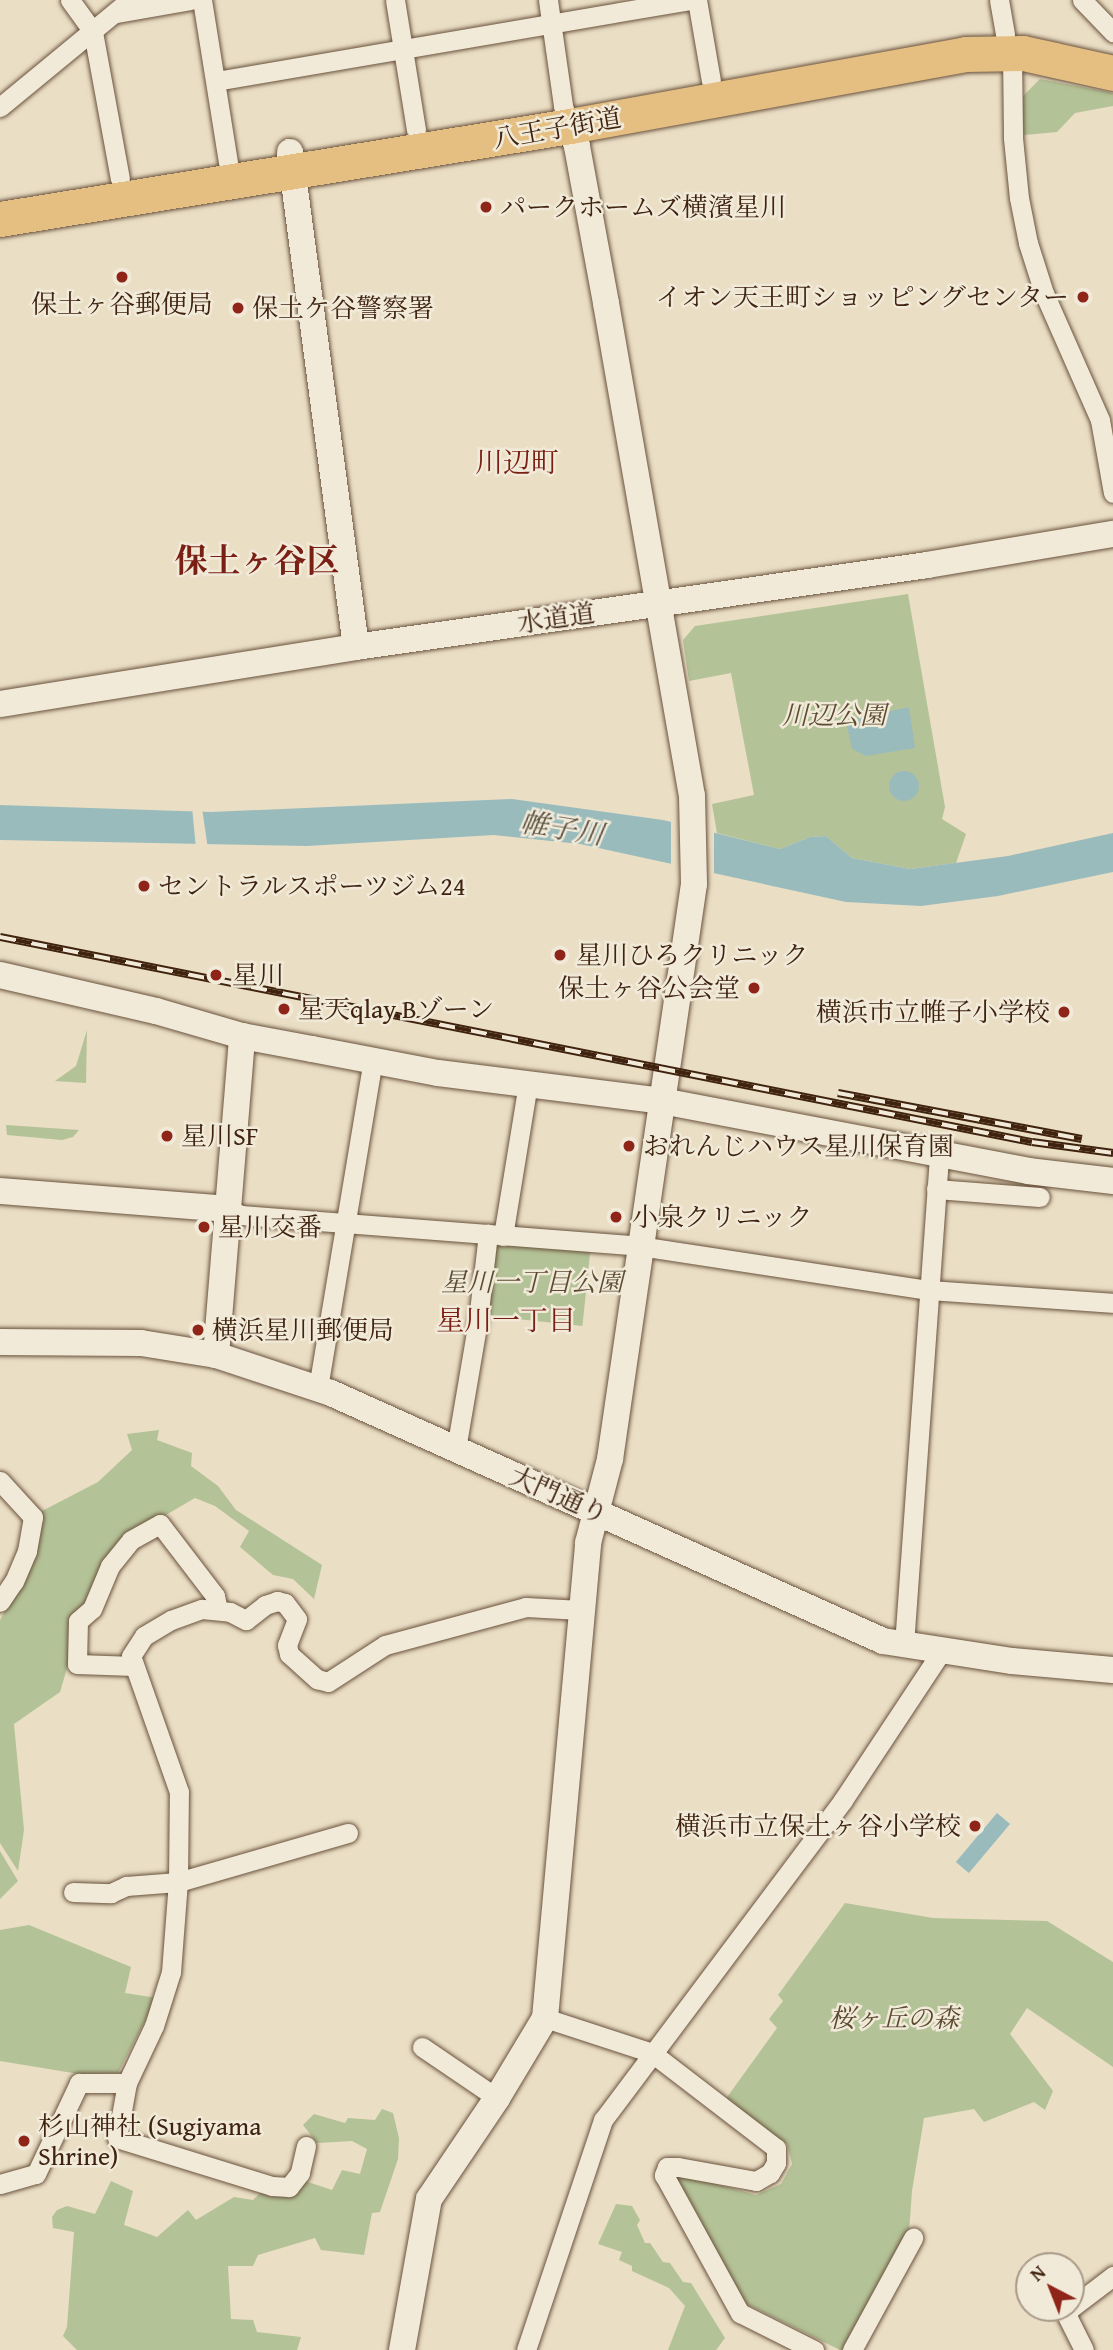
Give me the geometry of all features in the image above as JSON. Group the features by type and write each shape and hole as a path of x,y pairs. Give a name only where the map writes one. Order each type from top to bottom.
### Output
{"highway":[{"name":"八王子街道","path":"0,199 228,163 291,162 416,131 566,116 710,81 949,39 1008,43 1059,40 1113,55"},
{"name":"八王子街道","path":"0,219 291,162 965,54 1008,43 1113,73"}],"street":[{"path":"70,0 93,32 120,179"},
{"path":"0,107 124,6 190,0"},
{"path":"202,0 228,163"},
{"path":"395,0 416,131"},
{"path":"402,2350 429,2199 497,2098 545,2018 588,1543 611,1459 694,884 694,816 606,303 577,146 566,116 548,0"},
{"path":"216,81 691,0"},
{"path":"697,0 710,81"},
{"path":"999,0 1008,43 1013,138 1019,198 1028,243 1044,293 1100,419 1113,493"},
{"path":"1082,0 1113,32"},
{"path":"291,162 356,647"},
{"name":"水道道","path":"0,704 356,647 1113,534"},
{"path":"0,975 156,1011 242,1036 373,1061 662,1101 1028,1171 1113,1181"},
{"path":"216,1355 242,1036"},
{"path":"318,1388 373,1061"},
{"path":"456,1449 476,1333 527,1084"},
{"path":"904,1645 939,1154"},
{"path":"936,1189 1040,1197"},
{"path":"0,1191 228,1209 241,1215 347,1221 640,1246 928,1290 1113,1303"},
{"name":"大門通り","path":"0,1342 141,1343 216,1355 318,1388 883,1641 941,1652 1113,1671"},
{"path":"0,1480 33,1517 27,1551 14,1581 0,1602"},
{"path":"134,1666 77,1664 78,1620 92,1609 110,1566 131,1540 160,1524 215,1596 218,1610"},
{"path":"306,2146 299,2173 289,2187 272,2186 117,2138 127,2083 154,2026 171,1972 178,1882 179,1792 131,1656 144,1636 171,1620 202,1609 218,1610 246,1620 265,1605 276,1601 285,1603 297,1619 287,1645 289,1654 317,1679 328,1682 385,1645 526,1607 581,1610"},
{"path":"526,2350 603,2120 843,1800 941,1652"},
{"path":"73,1892 111,1893 126,1886 178,1882 348,1833"},
{"path":"545,2018 652,2053 776,2148 776,2163 770,2173 756,2181 678,2167 667,2167 664,2175 740,2313 814,2350"},
{"path":"422,2047 497,2098"},
{"path":"0,2183 36,2174 79,2084 127,2083"},
{"path":"852,2350 913,2238"},
{"path":"1085,2297 1113,2276"},
{"path":"1070,2322 1084,2350"}],"green space":[{"path":"1040,79 1113,93 1113,106 1075,113 1057,132 1024,135 1021,98"},
{"name":"川辺公園","path":"908,594 945,807 942,819 966,834 956,863 910,869 852,858 826,836 810,837 780,849 717,833 712,804 754,795 731,673 689,681 683,640 695,626"},
{"path":"87,1030 86,1083 55,1081 76,1066"},
{"path":"6,1125 79,1130 73,1137 62,1140 7,1135"},
{"name":"星川一丁目公園","path":"492,1239 590,1249 582,1326 484,1316"},
{"path":"159,1430 157,1440 192,1453 191,1466 218,1486 236,1510 322,1565 314,1599 293,1579 273,1575 240,1547 249,1531 215,1506 195,1498 128,1537 68,1665 60,1692 14,1724 24,1830 18,1871 0,1843 0,1620 36,1555 42,1511 98,1482 132,1450 127,1434"},
{"path":"0,1851 18,1881 0,1899"},
{"name":"桜ヶ丘の森","path":"845,1903 933,1918 1047,1921 1113,1962 1113,2067 1027,2008 1010,2034 1053,2091 1045,2110 1034,2102 984,2122 974,2109 924,2118 912,2191 909,2232 843,2350 840,2350 745,2303 672,2177 680,2174 756,2195 781,2184 792,2164 787,2144 725,2100 777,2028 769,2019 783,2001 778,1995"},
{"path":"29,1925 131,1967 125,1993 157,1998 118,2073 79,2074 0,2061 0,1930"},
{"path":"382,2109 393,2113 399,2138 398,2159 380,2212 372,2213 364,2255 321,2250 315,2238 258,2255 253,2266 228,2266 231,2319 253,2320 257,2332 301,2337 297,2350 77,2350 63,2336 67,2327 74,2232 53,2228 52,2217 57,2210 67,2206 95,2214 111,2181 133,2191 124,2225 157,2237 188,2210 196,2220 234,2197 253,2200 261,2192 305,2181 332,2190 342,2170 360,2174 367,2149 352,2141 317,2143 303,2125 314,2114 345,2123 348,2118 375,2120"},
{"path":"616,2204 632,2206 640,2220 637,2225 645,2243 650,2243 663,2262 670,2263 683,2282 691,2283 725,2338 716,2350 668,2350 685,2306 669,2288 632,2271 632,2266 619,2260 622,2252 598,2244"}],"water":[{"path":"909,707 915,748 866,756 852,749 846,721"},
{"path":"904,771 915,775 919,786 915,797 904,801 893,797 889,786 893,775"},
{"name":"帷子川","path":"512,799 663,820 780,849 810,837 826,836 852,858 910,869 1008,856 1113,833 1113,872 998,896 921,906 846,902 580,844 494,835 307,846 0,840 0,805 211,812"},
{"path":"997,1813 1010,1824 969,1873 956,1862"}],"pier":[{"path":"192,807 202,808 208,849 196,849"},
{"path":"671,818 714,829 714,877 671,867"}],"railway":[{"path":"0,937 1032,1142 1113,1153"},
{"path":"838,1093 1082,1139"}],"place":[{"name":"パークホームズ横濱星川","path":"486,207"},
{"name":"保土ヶ谷郵便局","path":"122,277"},
{"name":"イオン天王町ショッピングセンター","path":"1083,297"},
{"name":"保土ケ谷警察署","path":"238,308"},
{"name":"セントラルスポーツジム24","path":"144,886"},
{"name":"星川ひろクリニック","path":"560,955"},
{"name":"星川","path":"216,975"},
{"name":"保土ヶ谷公会堂","path":"754,988"},
{"name":"星天qlay Bゾーン","path":"284,1009"},
{"name":"横浜市立帷子小学校","path":"1064,1012"},
{"name":"星川SF","path":"167,1136"},
{"name":"おれんじハウス星川保育園","path":"629,1146"},
{"name":"小泉クリニック","path":"616,1217"},
{"name":"星川交番","path":"204,1227"},
{"name":"横浜星川郵便局","path":"198,1330"},
{"name":"横浜市立保土ヶ谷小学校","path":"975,1826"},
{"name":"杉山神社 (Sugiyama Shrine)","path":"24,2141"}],"district":[{"name":"川辺町","path":"517,462"},
{"name":"保土ヶ谷区","path":"257,561"},
{"name":"星川一丁目","path":"506,1320"}]}
